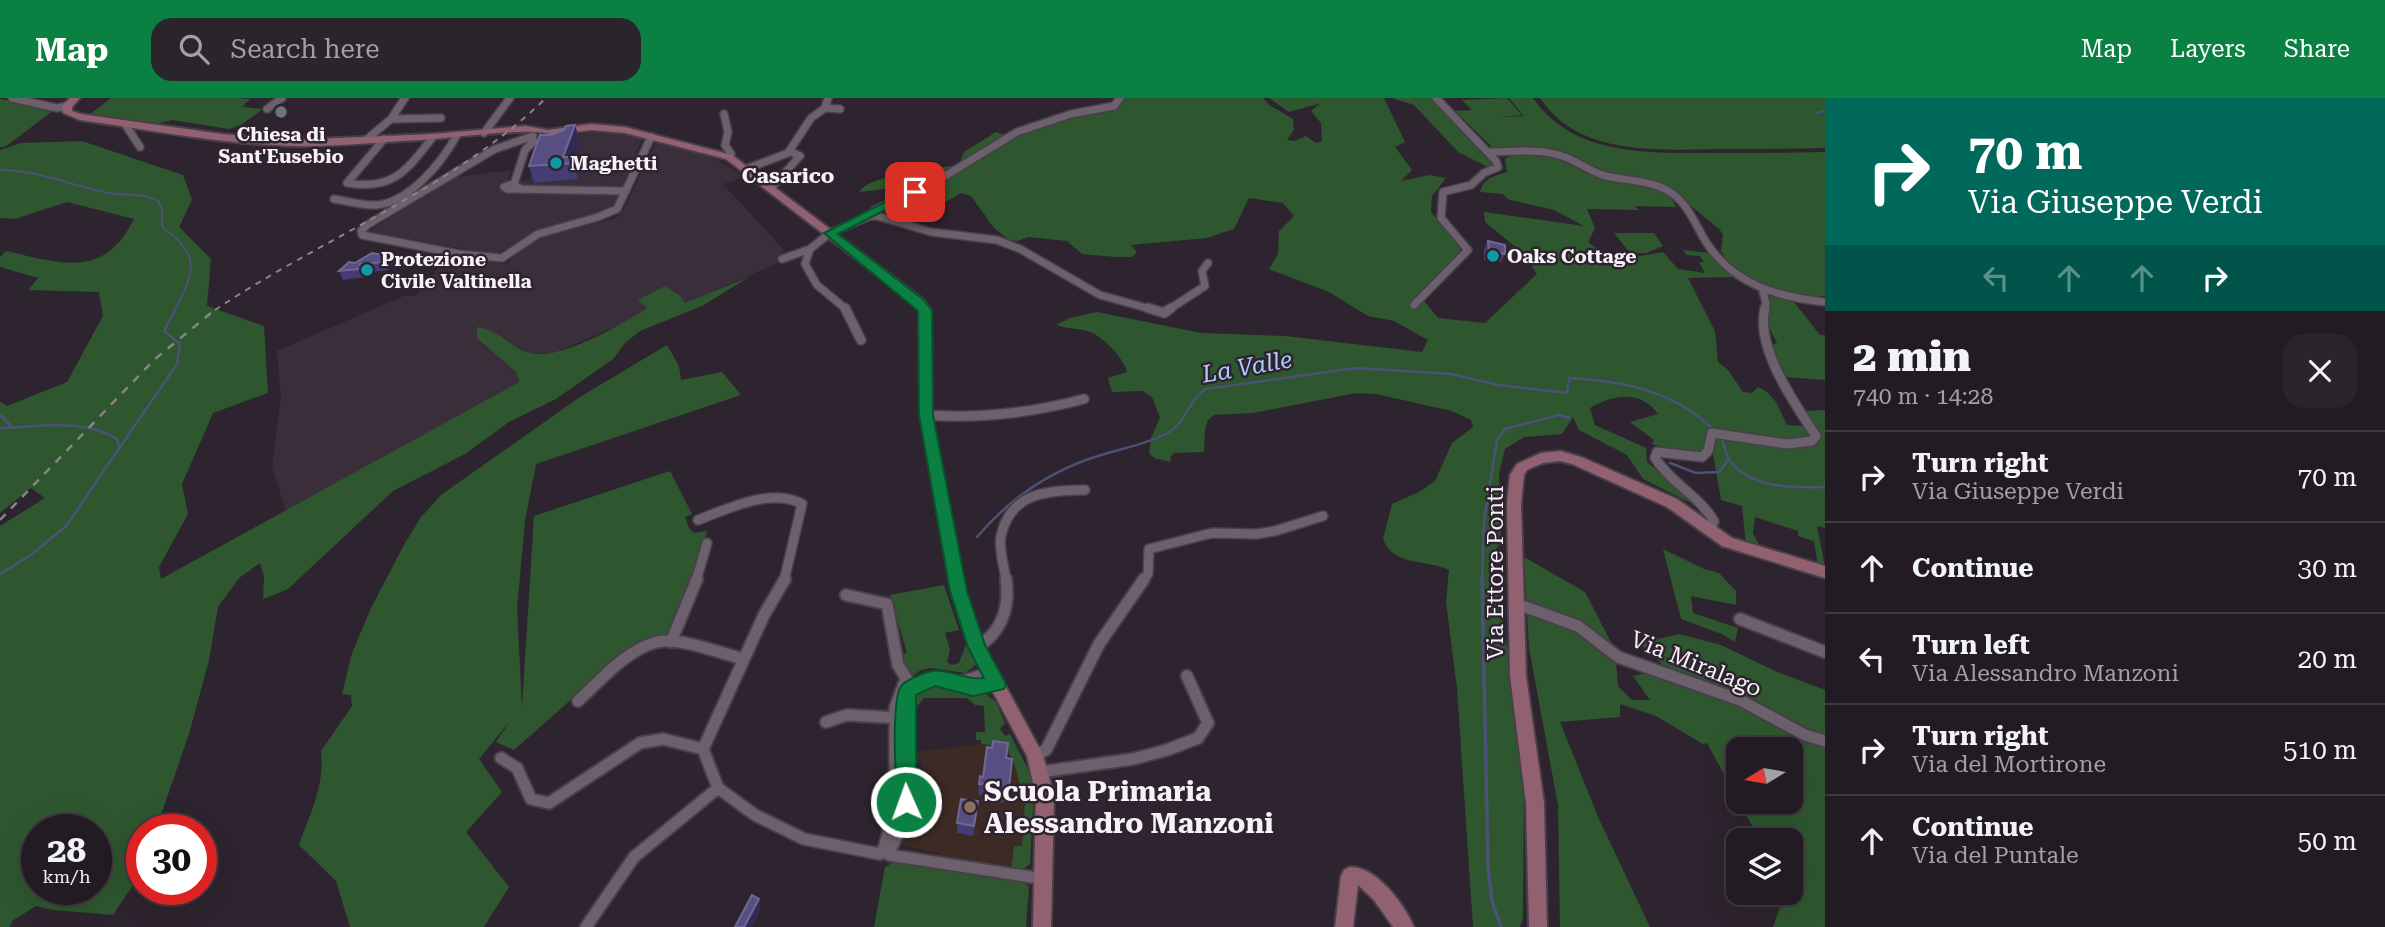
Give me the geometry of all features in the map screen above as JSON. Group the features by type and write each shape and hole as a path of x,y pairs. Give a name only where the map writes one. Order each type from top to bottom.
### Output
{"street":[{"path":"12,98 57,108 66,106 75,98"},
{"path":"267,108 282,98"},
{"path":"367,139 391,119 405,98"},
{"path":"484,133 510,98"},
{"path":"746,169 767,163 789,151 811,118 825,108 828,98"},
{"path":"870,216 875,210 937,181 1017,132 1072,114 1114,106 1121,98"},
{"path":"1414,305 1468,253 1441,218 1443,191 1471,185 1484,173 1498,167 1488,152 1436,98"},
{"path":"66,106 68,113 80,117 222,137 292,143 433,137 516,130 550,134"},
{"path":"825,108 840,109"},
{"path":"724,114 727,132 725,145 731,154 729,157"},
{"path":"391,119 441,118"},
{"path":"125,124 140,147"},
{"path":"651,136 617,209 608,214 536,234 502,258 459,254 362,235 361,231 368,225 507,144 550,134 600,128 651,136 729,157 920,303 925,311 926,415 958,591 977,647 1035,755 1045,796 1042,927"},
{"path":"516,130 535,139"},
{"path":"334,199 379,205 398,197 449,152 457,135"},
{"path":"384,139 347,183 378,187 388,184 411,164 433,137"},
{"path":"515,181 524,155 535,139"},
{"path":"771,188 800,156 789,151"},
{"path":"1488,152 1559,155 1594,173 1652,184 1666,190 1679,200 1711,251 1728,269 1763,292 1785,298 1825,302"},
{"path":"521,189 626,191"},
{"path":"782,260 810,250 830,233 870,216 884,217 931,232 997,240 1020,249 1093,292 1164,313 1205,286 1202,271 1208,263"},
{"path":"810,250 805,264 810,278 820,290 847,310 861,340"},
{"path":"1711,531 1714,521 1708,508 1666,475 1655,458 1657,452 1702,457 1708,451 1715,434 1787,444 1812,441 1816,436 1779,379 1762,320 1766,303 1763,292"},
{"path":"926,415 956,418 1004,417 1084,399"},
{"name":"Via Ettore Ponti","path":"1538,927 1535,803 1518,676 1514,504 1517,475 1531,461 1560,456 1576,460 1672,503 1727,542 1825,572"},
{"path":"977,647 989,640 1000,626 1009,598 1000,538 1010,515 1029,496 1044,491 1085,490"},
{"path":"698,520 753,499 795,500 802,504 787,576 764,615 702,749 718,788 755,815 804,839 1044,879"},
{"path":"1035,755 1046,750 1099,644 1127,600 1148,574 1149,549 1212,533 1255,534 1275,531 1323,516"},
{"path":"671,642 701,570 707,543"},
{"path":"846,595 887,604 898,665 909,683 900,718 895,803 883,841 885,853"},
{"name":"Via Miralago","path":"1517,604 1578,626 1618,657 1740,700 1805,735 1825,741"},
{"path":"1740,619 1825,652"},
{"path":"578,701 653,643 671,642 743,659"},
{"path":"1040,772 1133,759 1198,738 1208,723 1187,676"},
{"path":"909,683 934,678 961,682 973,688 994,678"},
{"path":"826,722 847,715 900,718"},
{"path":"885,853 896,842 906,807 900,718"},
{"path":"501,758 517,768 531,799 549,803 640,743 663,739 702,749"},
{"path":"586,927 634,858 718,788"},
{"path":"1343,927 1350,876 1357,874 1377,889 1405,927"}],"shaded area":[{"path":"597,131 643,137 618,198 612,206 599,214 545,227 496,255 372,232 375,227 456,177 511,170 508,181 529,180 539,149 569,137"},
{"path":"656,142 714,158 745,177 723,184 783,249 780,262 685,304 639,300 648,308 626,322 557,352 532,354 516,347 495,353 516,373 519,382 286,511 272,467 281,397 277,351 404,296 416,296 446,257 507,264 520,249 546,235 614,219 623,211"},
{"name":"Scuola Primaria Alessandro Manzoni","path":"981,744 1007,750 1019,779 1021,800 1025,801 1022,847 1014,846 1012,864 1009,864 1008,869 940,860 941,854 902,845 915,810 913,770 921,769 921,760 916,759 915,752"}],"green space":[{"path":"111,98 237,98 250,99 242,107 263,109 241,125 229,129 172,120 156,124 89,115"},
{"path":"1122,98 1263,98 1269,105 1293,119 1294,130 1287,140 1295,141 1306,136 1316,143 1322,141 1321,123 1311,111 1321,103 1289,112 1269,98 1384,98 1405,142 1395,147 1412,170 1401,181 1429,175 1446,178 1432,196 1431,212 1461,248 1458,256 1419,294 1438,318 1485,323 1537,274 1523,253 1485,222 1484,212 1584,226 1554,210 1507,199 1503,194 1480,192 1487,181 1507,172 1505,159 1512,155 1555,157 1594,176 1662,191 1671,197 1676,207 1635,206 1639,210 1587,209 1595,228 1588,242 1603,254 1634,262 1635,257 1663,252 1678,269 1705,273 1699,262 1704,262 1700,256 1687,255 1683,250 1708,253 1733,277 1688,278 1715,331 1718,362 1727,369 1743,392 1752,393 1758,387 1767,392 1776,402 1787,425 1817,427 1805,411 1825,410 1825,528 1817,526 1825,567 1818,565 1814,541 1798,536 1798,531 1755,517 1753,533 1761,549 1746,545 1742,506 1721,500 1713,453 1706,444 1702,452 1690,455 1652,444 1654,440 1630,422 1658,414 1644,401 1618,397 1599,403 1590,408 1595,425 1646,448 1647,462 1707,514 1643,479 1627,455 1579,430 1573,417 1562,434 1524,437 1505,449 1499,474 1501,543 1494,551 1493,565 1514,688 1524,781 1523,918 1520,927 1473,927 1457,688 1446,602 1449,570 1403,558 1388,548 1383,539 1392,504 1419,492 1435,481 1452,443 1473,427 1471,420 1452,411 1376,394 1356,393 1253,413 1214,415 1208,420 1205,429 1204,452 1174,453 1170,457 1171,462 1154,458 1149,453 1151,438 1160,418 1152,397 1143,391 1112,392 1108,378 1127,372 1112,349 1090,332 1056,325 1070,318 1097,312 1201,333 1285,336 1422,352 1428,340 1394,321 1368,316 1329,292 1269,269 1278,254 1279,231 1294,216 1283,203 1249,198 1234,229 1207,238 1131,245 1137,252 1132,257 1116,257 1082,254 1067,241 1028,237 1018,241 1009,240 994,228 971,196 960,193 946,202 936,204 919,201 929,190 921,185 859,192 866,186 890,177 959,164 964,152 996,132 1004,135 1033,124 1094,111"},
{"path":"1392,98 1432,98 1494,166 1490,168 1458,152 1414,105"},
{"path":"1507,98 1522,115 1500,117 1524,116 1509,98 1533,98 1550,117 1569,131 1590,141 1613,147 1662,153 1825,152 1825,296 1777,291 1743,277 1732,268 1721,251 1723,235 1720,230 1671,189 1596,171 1572,157 1492,147 1455,111 1472,110 1462,100"},
{"path":"1540,98 1825,98 1825,148 1669,150 1620,146 1575,131 1556,117"},
{"path":"0,99 54,110 5,147 0,147"},
{"path":"82,141 183,175 192,200 179,227 211,259 207,306 264,326 268,393 213,413 182,484 188,514 159,567 161,579 519,382 516,372 477,338 477,327 493,332 523,351 543,354 558,352 591,340 636,315 647,308 638,300 665,286 679,295 685,303 749,277 702,306 640,331 626,342 613,359 556,399 509,422 465,454 393,491 288,589 263,599 264,577 260,563 239,578 218,607 209,660 189,734 161,814 126,814 126,896 113,915 36,906 12,921 10,927 0,927 0,526 45,498 31,488 0,513 0,402 7,406 67,382 103,316 99,292 28,290 38,278 0,267 0,257 6,251 62,262 95,259 109,251 122,238 134,219 67,202 15,219 0,218 0,150 21,143"},
{"path":"1614,233 1654,233 1663,246 1646,253 1630,253"},
{"path":"1767,297 1793,301 1820,335 1825,335 1825,380 1786,377 1781,373 1771,345 1777,343 1765,319"},
{"path":"667,345 679,366 681,380 722,372 741,395 536,464 525,521 517,608 522,707 534,516 670,471 692,514 685,517 689,528 694,533 707,531 699,563 670,636 581,691 514,750 496,742 510,721 479,759 502,792 466,832 509,887 484,927 350,927 336,881 299,845 319,788 321,751 352,706 351,695 342,694 352,653 371,608 405,543 421,517 441,495 580,397"},
{"path":"1663,549 1704,569 1719,573 1736,591 1736,605 1691,596 1693,613 1738,628 1735,642 1722,634 1681,619"},
{"path":"1524,557 1585,592 1615,650 1618,686 1632,700 1650,700 1633,676 1667,669 1639,643 1679,634 1721,645 1775,671 1825,690 1825,927 1773,927 1781,905 1803,905 1803,828 1753,828 1746,814 1803,814 1803,737 1726,737 1726,778 1707,743 1703,744 1656,716 1620,704 1620,717 1560,722 1598,817 1650,927 1560,927 1558,805 1529,648"},
{"path":"944,585 959,630 945,633 950,650 947,662 952,665 959,663 966,645 969,645 976,665 965,673 932,668 921,670 909,678 899,655 907,653 890,595"},
{"path":"928,685 982,691 996,702 1005,723 1000,729 1005,736 1010,734 1028,769 1034,790 1030,864 1021,870 1011,869 1014,846 1022,846 1025,802 1021,800 1011,757 1003,748 981,744 981,740 976,740 976,732 985,732 984,706 975,705 967,698 924,698 912,712 916,695"},
{"path":"896,861 1020,879 1029,887 1026,927 874,927 885,867"}],"building":[{"path":"575,125 563,157 575,157 573,163 529,166 540,135 552,135 564,130 566,126"},
{"path":"1488,241 1505,245 1505,254 1489,251"},
{"path":"372,253 393,257 382,260 385,262 359,264 369,268 339,271 349,262 355,263"},
{"path":"993,741 1008,743 1006,758 1012,759 1009,789 1006,788 1005,792 984,789 984,784 979,784 980,776 983,777 987,747 992,748"},
{"path":"961,799 978,801 974,826 957,823"},
{"path":"752,895 759,899 744,927 735,927"}],"waterway":[{"path":"1816,113 1825,111"},
{"path":"0,170 28,173 95,190 140,195 158,201 162,209 162,227 183,246 191,264 187,285 176,309"},
{"path":"0,574 31,555 66,526 177,364 180,344 164,331 176,309"},
{"name":"La Valle","path":"977,537 1018,497 1049,477 1083,461 1168,433 1206,389 1356,368 1451,374 1499,385 1567,393 1568,385"},
{"name":"La Valle","path":"1569,382 1569,378 1609,382 1666,397 1699,417 1715,431"},
{"path":"0,415 10,425"},
{"path":"1482,580 1484,521 1497,440 1505,429 1559,415 1569,418"},
{"path":"0,428 60,425 90,428 117,439 119,447"},
{"name":"La Valle","path":"1722,438 1729,459"},
{"path":"1670,463 1696,473 1719,472 1729,459"},
{"name":"La Valle","path":"1729,459 1748,476 1772,485 1825,487"},
{"path":"1482,580 1488,866 1492,901 1501,927"}],"railway":[{"path":"215,310 471,159 510,130 546,98"},
{"path":"0,520 155,359 217,308"}],"place":[{"name":"Chiesa di Sant'Eusebio","path":"281,112"},
{"name":"Maghetti","path":"556,163"},
{"name":"Oaks Cottage","path":"1493,256"},
{"name":"Protezione Civile Valtinella","path":"367,270"},
{"name":"Scuola Primaria Alessandro Manzoni","path":"970,807"}],"district":[{"name":"Casarico","path":"788,176"}],"route":[{"path":"906,802 905,712 909,690 934,678 961,682 973,688 997,684 977,647 958,591 926,415 925,311 920,303 830,233 915,192"}]}
